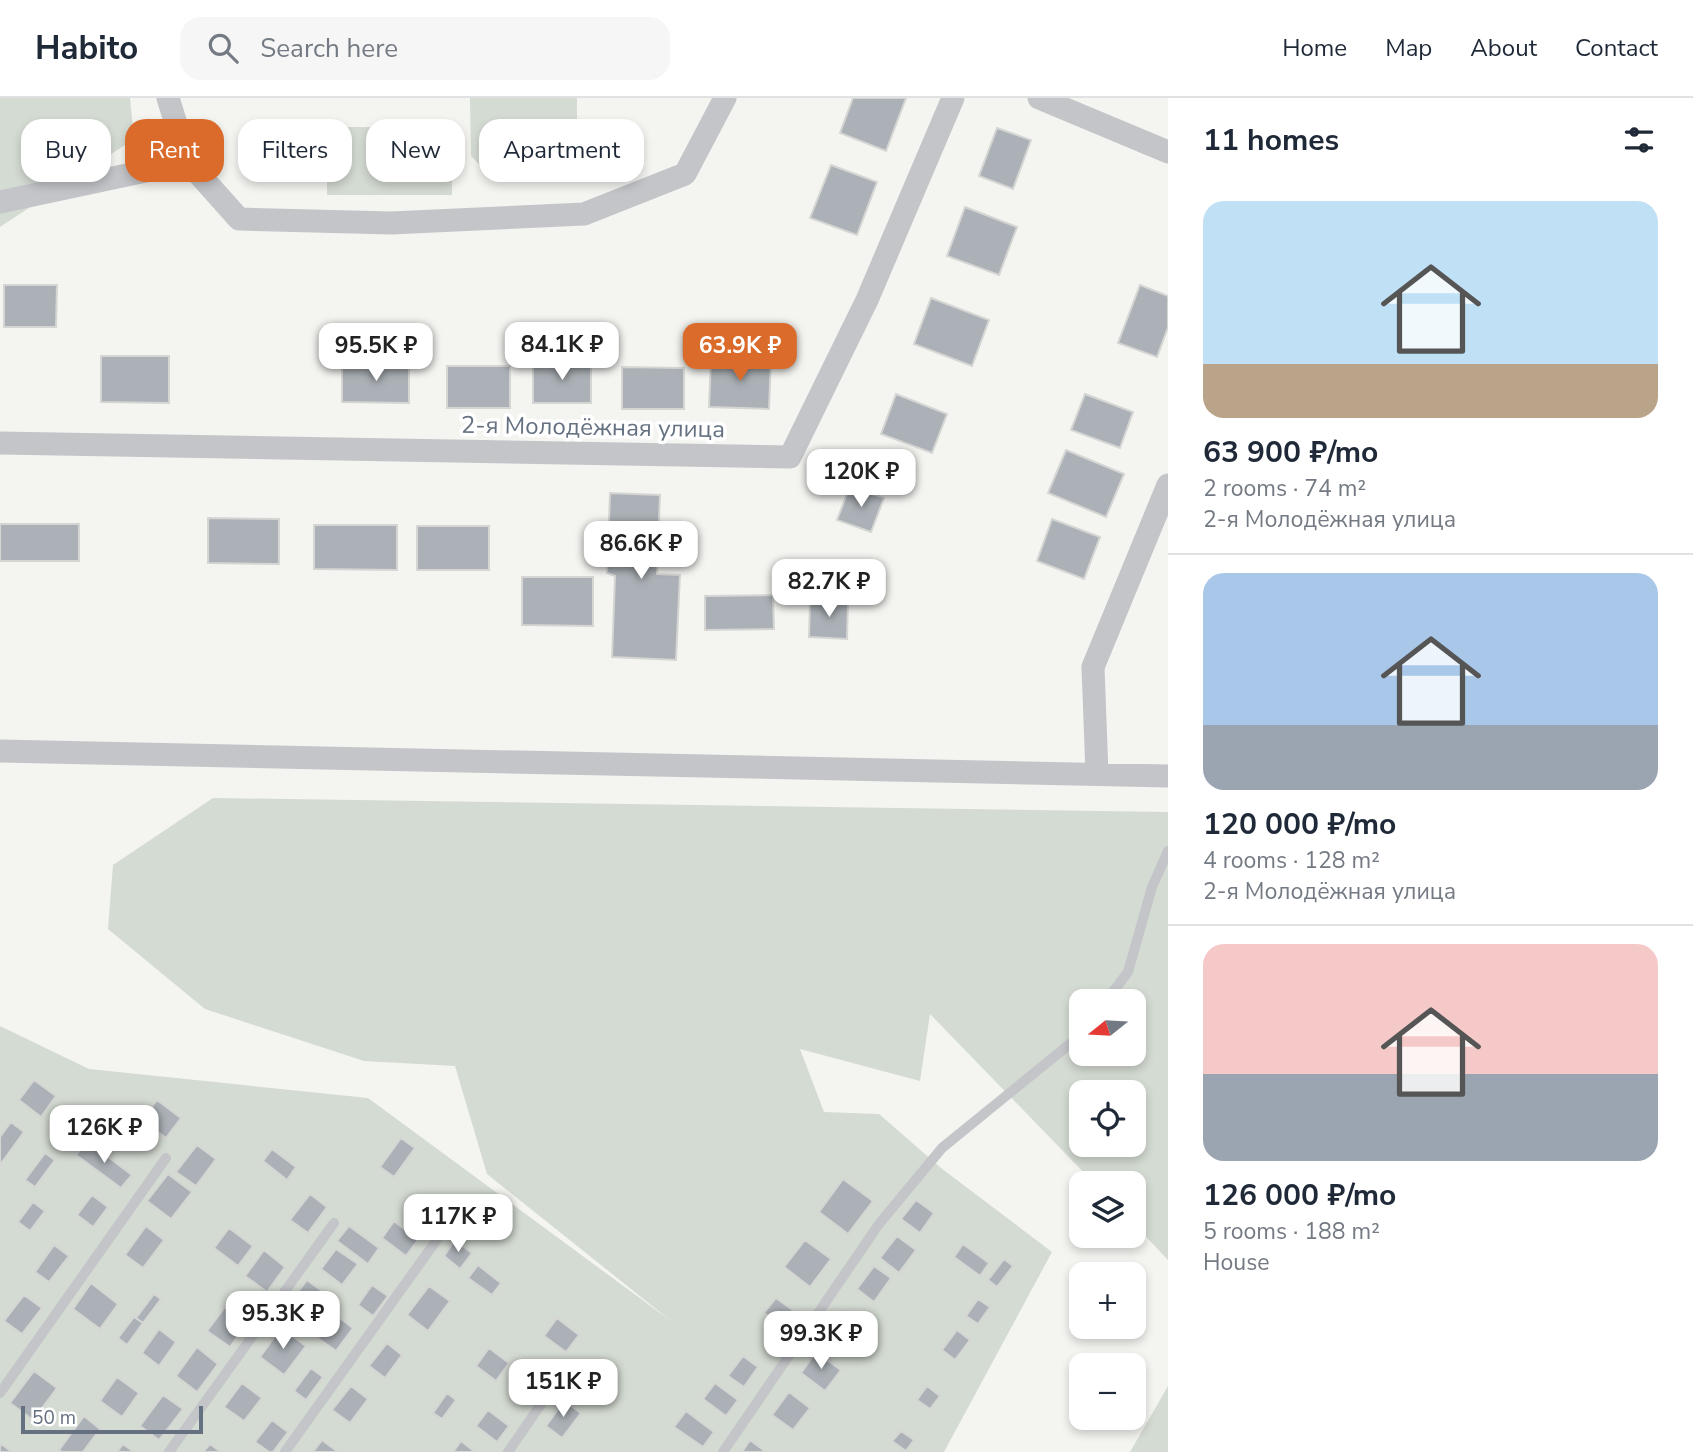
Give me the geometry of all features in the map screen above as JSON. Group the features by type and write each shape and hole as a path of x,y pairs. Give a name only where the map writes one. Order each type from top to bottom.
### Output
{"street":[{"path":"168,98 175,119"},
{"path":"206,182 239,219 391,223 584,214 685,174 725,98"},
{"name":"2-я Молодёжная улица","path":"0,443 790,457 867,300 953,98"},
{"path":"1039,98 1168,152"},
{"path":"0,202 125,175"},
{"path":"1097,774 1093,667 1168,485"},
{"path":"0,751 1168,776"}],"lane":[{"path":"1115,989 1128,972 1152,887 1168,851"},
{"path":"723,1452 880,1224 942,1148 1069,1045"},
{"path":"0,1393 166,1158"},
{"path":"169,1452 334,1223"},
{"path":"285,1452 438,1238"},
{"path":"508,1452 559,1378"}],"shaded area":[{"path":"0,98 130,98 132,119 125,119 125,145 111,154 111,119 21,119 21,182 69,182 0,227"},
{"path":"470,98 577,98 577,119 479,119 479,164 471,156"},
{"path":"352,127 366,127 366,182 452,182 452,195 327,195 327,182 352,182"},
{"path":"213,798 1168,812 1168,1260 1146,1237 1146,1171 1082,1171 930,1014 920,1081 800,1049 824,1112 879,1114 941,1168 1052,1252 944,1452 0,1452 0,1026 89,1069 368,1098 671,1321 487,1174 455,1066 364,1061 205,1009 108,929 113,865"},
{"path":"1168,1386 1168,1452 1130,1452 1143,1430 1146,1430 1146,1424"}],"building":[{"path":"853,98 906,98 886,151 840,133"},
{"path":"997,128 1031,140 1013,189 979,176"},
{"path":"831,165 877,182 857,235 810,218"},
{"path":"965,207 1017,227 999,275 947,256"},
{"path":"4,285 57,285 56,327 4,327"},
{"path":"1140,285 1168,296 1168,327 1157,357 1118,343"},
{"path":"931,298 989,320 972,366 914,344"},
{"path":"101,356 169,356 169,403 101,402"},
{"path":"711,357 771,359 769,409 709,407"},
{"path":"533,361 591,362 591,403 533,403"},
{"path":"342,364 409,364 409,403 342,402"},
{"path":"447,366 510,366 510,408 447,408"},
{"path":"622,367 684,368 684,409 622,409"},
{"path":"896,394 947,414 932,453 881,434"},
{"path":"1085,394 1133,412 1120,448 1071,430"},
{"path":"1066,450 1124,474 1106,517 1048,493"},
{"path":"850,486 884,498 871,532 837,520"},
{"path":"610,493 660,495 657,574 680,575 676,660 612,657 615,576 607,573"},
{"path":"208,518 279,519 279,564 208,563"},
{"path":"1052,519 1100,537 1084,579 1037,561"},
{"path":"0,524 79,524 79,561 0,561"},
{"path":"314,525 397,525 397,570 314,569"},
{"path":"417,526 489,526 489,570 417,570"},
{"path":"522,577 593,577 593,626 522,625"},
{"path":"773,595 774,629 705,630 705,596"},
{"path":"810,600 848,601 847,639 809,637"},
{"path":"34,1080 56,1096 41,1117 19,1100"},
{"path":"157,1100 181,1118 166,1138 142,1120"},
{"path":"77,1110 89,1119 73,1139 63,1131"},
{"path":"11,1122 24,1132 0,1165 0,1137"},
{"path":"401,1138 415,1148 394,1177 380,1167"},
{"path":"87,1141 132,1175 121,1188 76,1155"},
{"path":"197,1145 216,1159 196,1186 176,1172"},
{"path":"272,1149 296,1167 287,1180 263,1161"},
{"path":"45,1153 55,1160 35,1187 25,1180"},
{"path":"168,1174 192,1192 171,1219 147,1201"},
{"path":"843,1179 873,1201 848,1234 819,1212"},
{"path":"310,1194 327,1207 308,1233 290,1220"},
{"path":"92,1195 108,1207 93,1227 77,1215"},
{"path":"916,1200 934,1213 920,1233 901,1219"},
{"path":"33,1202 45,1211 30,1231 18,1222"},
{"path":"394,1221 418,1240 406,1256 382,1238"},
{"path":"146,1226 164,1240 143,1268 125,1255"},
{"path":"349,1226 379,1248 368,1264 337,1241"},
{"path":"229,1228 253,1246 238,1266 214,1248"},
{"path":"897,1236 916,1250 899,1273 880,1258"},
{"path":"455,1240 472,1253 460,1269 444,1256"},
{"path":"805,1240 831,1259 810,1287 784,1267"},
{"path":"963,1244 989,1263 980,1276 954,1257"},
{"path":"54,1245 69,1256 49,1282 35,1272"},
{"path":"336,1249 358,1264 342,1285 321,1269"},
{"path":"264,1250 285,1267 267,1292 245,1276"},
{"path":"1004,1259 1013,1266 997,1287 988,1280"},
{"path":"478,1265 501,1283 492,1295 468,1278"},
{"path":"874,1266 891,1278 874,1302 857,1289"},
{"path":"307,1280 330,1297 315,1318 292,1300"},
{"path":"91,1283 118,1304 100,1329 73,1309"},
{"path":"372,1285 388,1296 373,1316 358,1305"},
{"path":"429,1286 450,1301 428,1331 407,1315"},
{"path":"154,1294 161,1299 143,1323 136,1318"},
{"path":"24,1295 42,1308 22,1334 4,1321"},
{"path":"776,1298 798,1314 787,1330 764,1313"},
{"path":"978,1299 990,1307 978,1324 966,1316"},
{"path":"225,1307 247,1323 230,1347 207,1331"},
{"path":"845,1309 864,1323 855,1336 836,1321"},
{"path":"333,1313 353,1328 336,1351 315,1336"},
{"path":"134,1317 143,1323 127,1345 118,1338"},
{"path":"557,1318 579,1335 566,1352 544,1336"},
{"path":"281,1328 306,1346 284,1375 260,1357"},
{"path":"159,1329 176,1342 159,1366 142,1353"},
{"path":"957,1330 970,1340 955,1360 942,1350"},
{"path":"387,1343 402,1355 385,1378 369,1366"},
{"path":"197,1347 218,1364 197,1392 176,1376"},
{"path":"489,1348 509,1363 496,1381 476,1366"},
{"path":"816,1352 841,1370 825,1391 801,1373"},
{"path":"743,1356 758,1367 744,1387 728,1376"},
{"path":"525,1361 546,1377 529,1400 508,1384"},
{"path":"311,1368 323,1377 306,1400 294,1391"},
{"path":"34,1371 57,1388 33,1420 10,1403"},
{"path":"117,1377 139,1393 122,1417 100,1401"},
{"path":"242,1383 262,1398 244,1421 224,1407"},
{"path":"715,1383 738,1400 726,1416 703,1399"},
{"path":"351,1386 368,1399 350,1423 332,1410"},
{"path":"927,1386 940,1396 930,1409 917,1400"},
{"path":"789,1392 810,1408 793,1430 772,1415"},
{"path":"447,1393 456,1400 442,1419 433,1413"},
{"path":"163,1395 183,1409 159,1440 140,1426"},
{"path":"564,1401 581,1413 562,1438 546,1426"},
{"path":"488,1410 509,1426 497,1442 476,1426"},
{"path":"686,1411 714,1432 703,1447 674,1427"},
{"path":"84,1416 100,1429 83,1452 59,1450"},
{"path":"272,1420 288,1432 273,1452 269,1452 255,1442"},
{"path":"901,1431 914,1440 906,1451 892,1441"},
{"path":"322,1440 338,1452 313,1452"},
{"path":"750,1440 766,1452 742,1452"},
{"path":"461,1441 475,1452 453,1452"},
{"path":"0,1443 12,1452 0,1452"},
{"path":"123,1444 134,1452 117,1452"},
{"path":"210,1444 221,1452 203,1452"}]}
